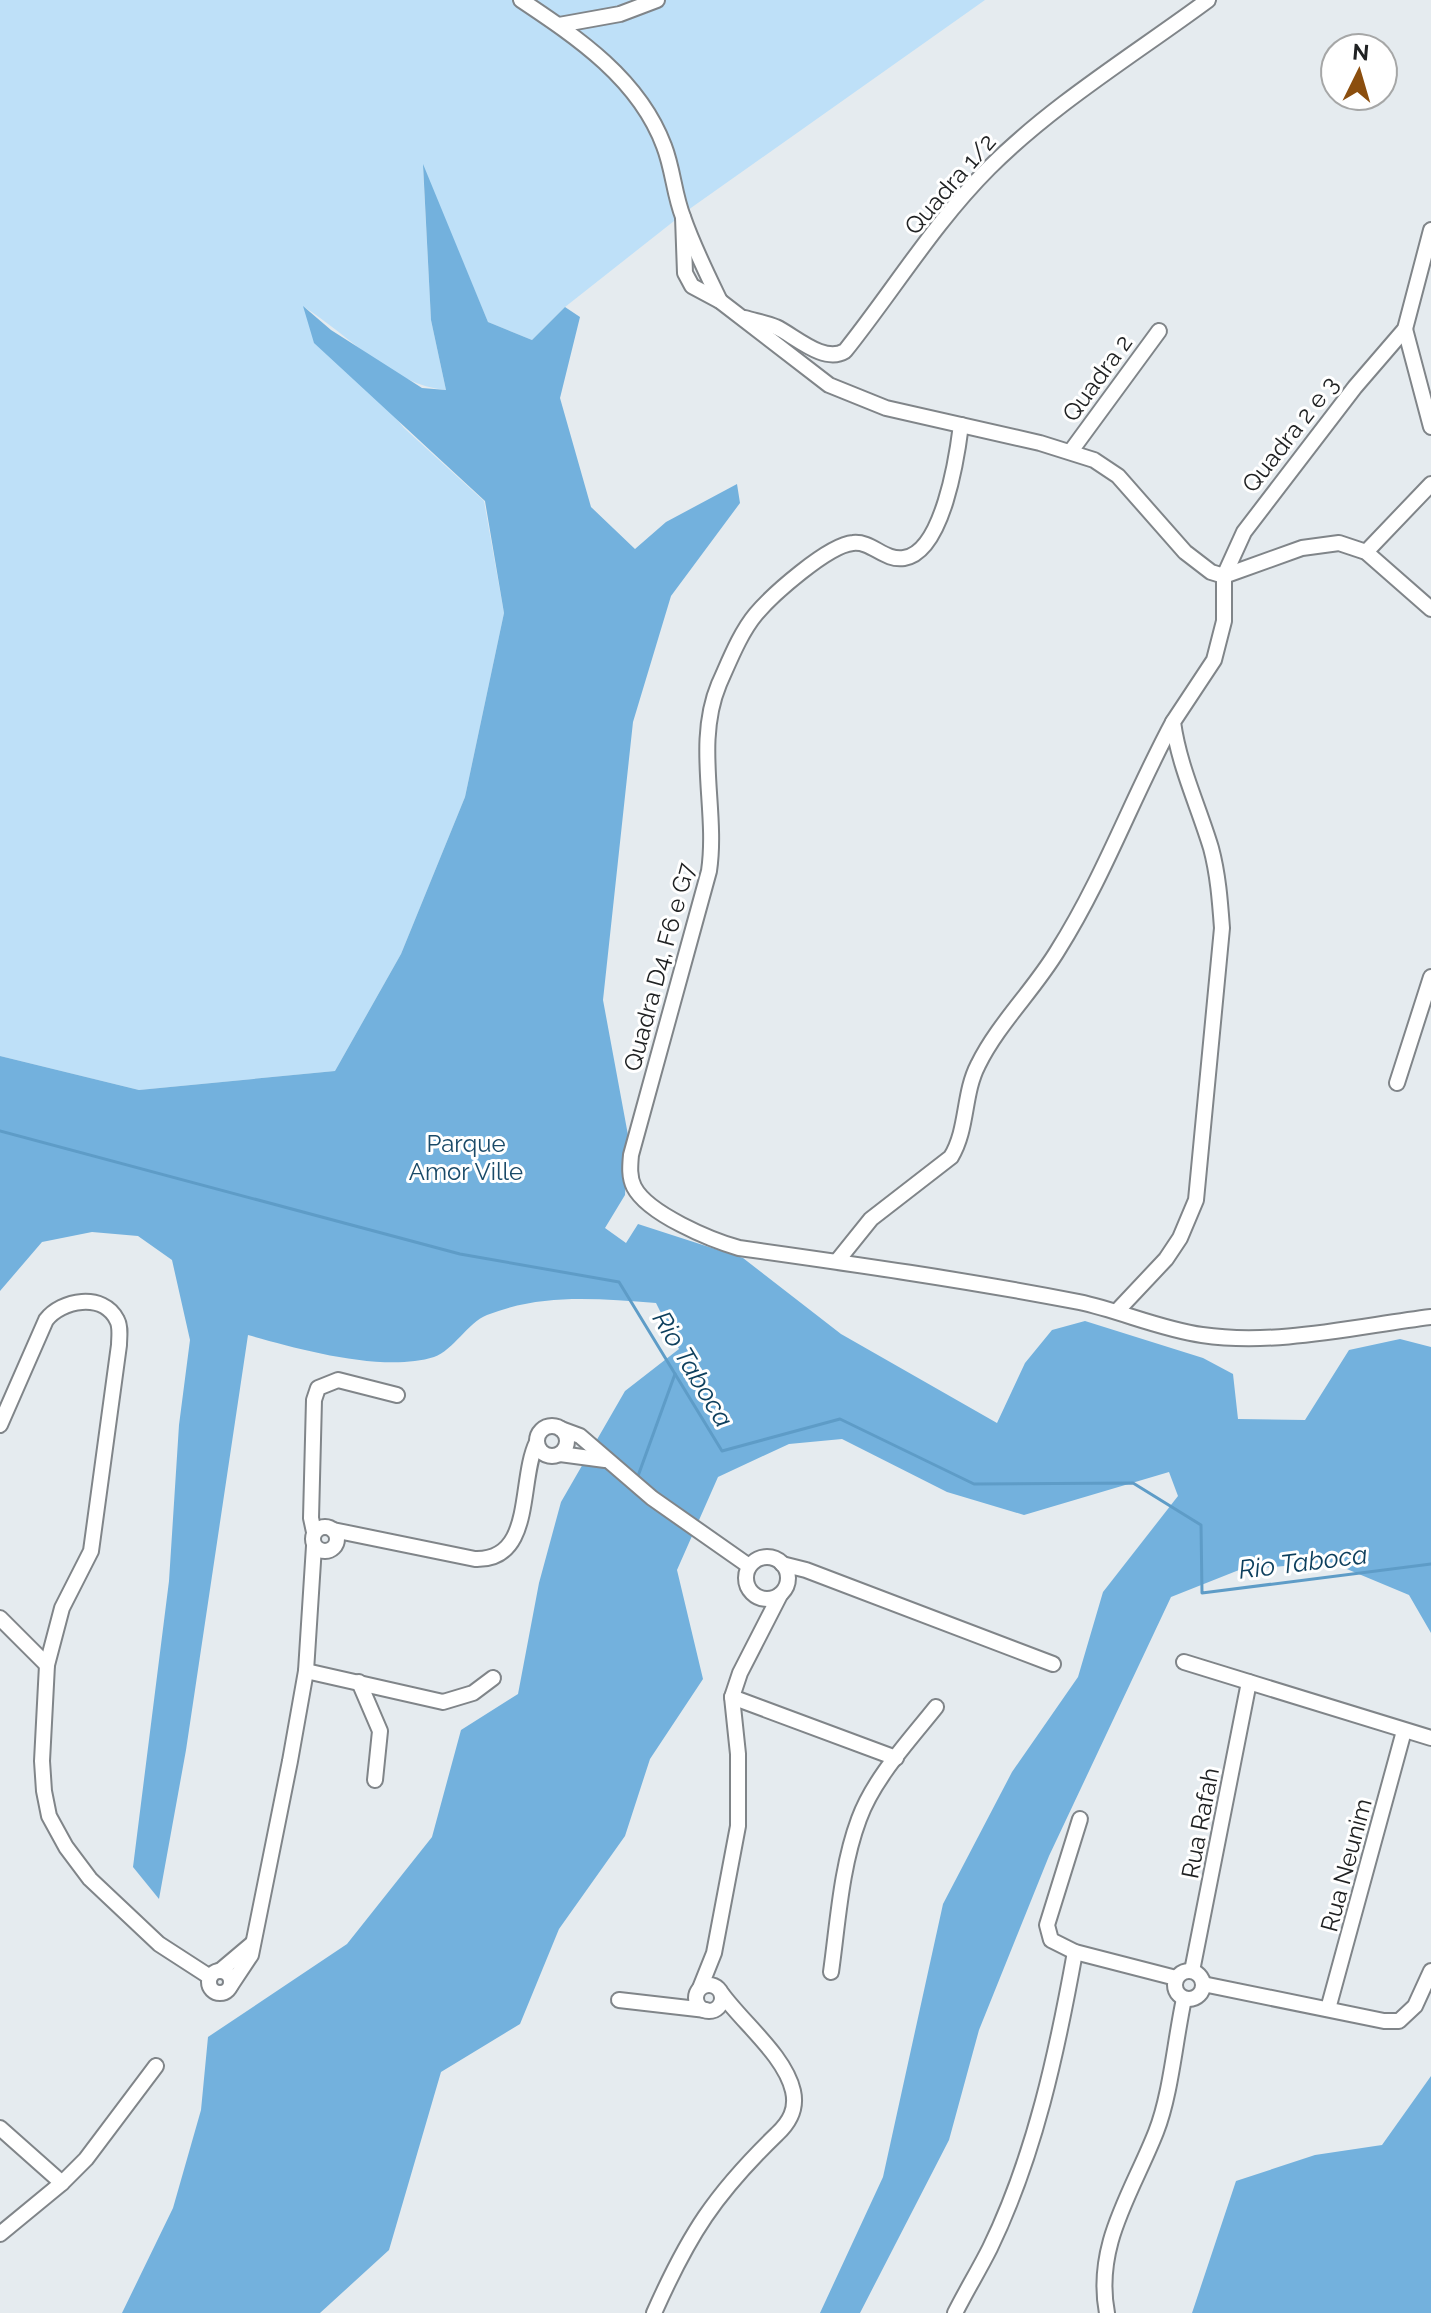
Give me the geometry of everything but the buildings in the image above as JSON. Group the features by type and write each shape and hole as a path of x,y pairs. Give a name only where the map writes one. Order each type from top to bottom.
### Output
{"street":[{"path":"521,0 559,25 619,75 649,116 664,144 683,217 720,301 810,372 852,396 886,408 1071,451 1118,476 1199,565 1224,576 1326,543 1366,552 1431,609"},
{"path":"559,25 620,14 657,0"},
{"name":"Quadra 1/2","path":"737,316 774,326 825,354 839,355 845,351 886,294 986,171 1018,140 1208,0"},
{"path":"1431,230 1405,329 1431,427"},
{"name":"Quadra 2 e 3","path":"1224,576 1259,509 1405,329"},
{"name":"Quadra 2","path":"1071,451 1159,331"},
{"name":"Quadra D4, F6 e G7","path":"838,1260 739,1248 711,1240 643,1199 630,1171 635,1140 709,871 713,845 707,746 718,687 754,616 825,555 851,543 873,547 895,558 914,555 922,547 946,505 961,425"},
{"path":"1366,552 1431,484"},
{"path":"1224,576 1224,621 1214,660 1173,722 1134,801 1105,871 1059,949 976,1067 959,1143 951,1157 871,1219 838,1260 1118,1310 1202,1335 1241,1337 1431,1317"},
{"path":"1118,1310 1166,1259 1190,1219 1198,1189 1205,1128 1222,928 1221,904 1211,848 1178,755 1173,722"},
{"path":"1397,1083 1431,977"},
{"path":"0,1425 54,1308 66,1302 95,1304 115,1315 119,1325 119,1345 96,1528 85,1568 62,1608 47,1665 42,1761 49,1816 74,1857 122,1911 170,1952 216,1974"},
{"path":"331,1550 312,1511 314,1400 318,1388 338,1380 397,1395"},
{"path":"322,1534 349,1531 367,1538 475,1559 494,1557 514,1541 537,1442 540,1433 547,1427 580,1436 605,1460 749,1566"},
{"path":"525,1487 567,1442 561,1429"},
{"path":"537,1442 540,1450 555,1455 605,1460"},
{"path":"309,1584 337,1540 322,1534"},
{"path":"254,1942 216,1974 211,1987 216,1992 223,1992 231,1985 247,1963 254,1942 306,1671 309,1584 322,1534"},
{"path":"331,1550 367,1538"},
{"path":"767,1624 762,1599 748,1588 746,1579 749,1566 765,1557 1053,1664"},
{"path":"745,2025 697,2003 714,1953 738,1826 738,1754 732,1697 740,1673 784,1589 782,1564"},
{"path":"762,1599 784,1589 806,1570"},
{"path":"0,1618 47,1665"},
{"path":"1184,1662 1431,1738"},
{"path":"306,1671 443,1702 473,1693 493,1678"},
{"path":"359,1682 380,1731 375,1780"},
{"name":"Rua Rafah","path":"1192,1971 1249,1682"},
{"path":"732,1697 896,1758"},
{"path":"831,1972 846,1872 859,1819 896,1758 936,1707"},
{"name":"Rua Neunim","path":"1328,2009 1404,1731"},
{"path":"1080,1819 1047,1925 1051,1940 1075,1952 1176,1978"},
{"path":"955,2313 990,2247 1018,2178 1059,2037 1075,1952"},
{"path":"619,2000 708,2010 720,2005 721,1992 714,1953"},
{"path":"1107,2313 1103,2293 1106,2248 1156,2130 1184,1999 1174,1986 1176,1978 1183,1972 1192,1971 1200,1976 1203,1984 1198,1997 1184,1999"},
{"path":"1203,1984 1384,2021 1399,2021 1415,2006 1431,1971"},
{"path":"654,2313 686,2245 718,2194 792,2115 794,2094 778,2057 745,2025 713,1985 673,2006"},
{"path":"0,2234 86,2159 111,2121 156,2066"},
{"path":"0,2128 62,2183"}],"shaded area":[{"path":"0,0 985,0 688,210 565,307 532,340 488,322 423,167 431,320 446,390 407,379 389,369 304,307 404,428 484,501 504,613 465,797 401,954 335,1071 139,1090 0,1056"}],"green space":[{"name":"Parque Amor Ville","path":"423,164 488,322 532,340 565,307 580,317 560,398 591,507 635,549 666,522 737,484 740,503 671,596 633,722 603,1000 628,1135 625,1195 605,1228 626,1243 638,1224 743,1258 841,1334 997,1423 1025,1363 1052,1330 1085,1321 1203,1358 1233,1374 1238,1419 1305,1420 1349,1350 1400,1339 1431,1347 1431,1633 1409,1595 1330,1562 1239,1570 1171,1597 1049,1856 979,2030 949,2140 860,2313 820,2313 883,2177 943,1904 1012,1772 1078,1677 1103,1592 1178,1496 1169,1472 1024,1515 947,1492 842,1439 789,1444 718,1477 677,1570 703,1679 650,1759 625,1836 559,1929 520,2024 441,2072 389,2250 320,2313 122,2313 173,2208 201,2110 208,2037 347,1944 432,1837 461,1730 518,1694 539,1583 561,1502 625,1391 679,1349 656,1303 592,1299 529,1303 487,1315 441,1354 413,1361 366,1361 291,1347 248,1335 186,1750 159,1899 133,1867 169,1581 179,1425 190,1340 172,1260 138,1236 92,1232 42,1242 0,1291 0,1056 139,1090 335,1071 401,954 465,797 504,613 485,501 314,343 303,306 331,330 422,388 446,390 431,320"},
{"path":"1431,2076 1431,2313 1192,2313 1236,2181 1315,2155 1382,2145"}],"waterway":[{"name":"Rio Taboca","path":"0,1131 460,1254 619,1282 722,1451 840,1419 974,1484 1133,1483 1201,1525 1202,1593 1431,1564"},
{"path":"638,1476 675,1374"}]}
